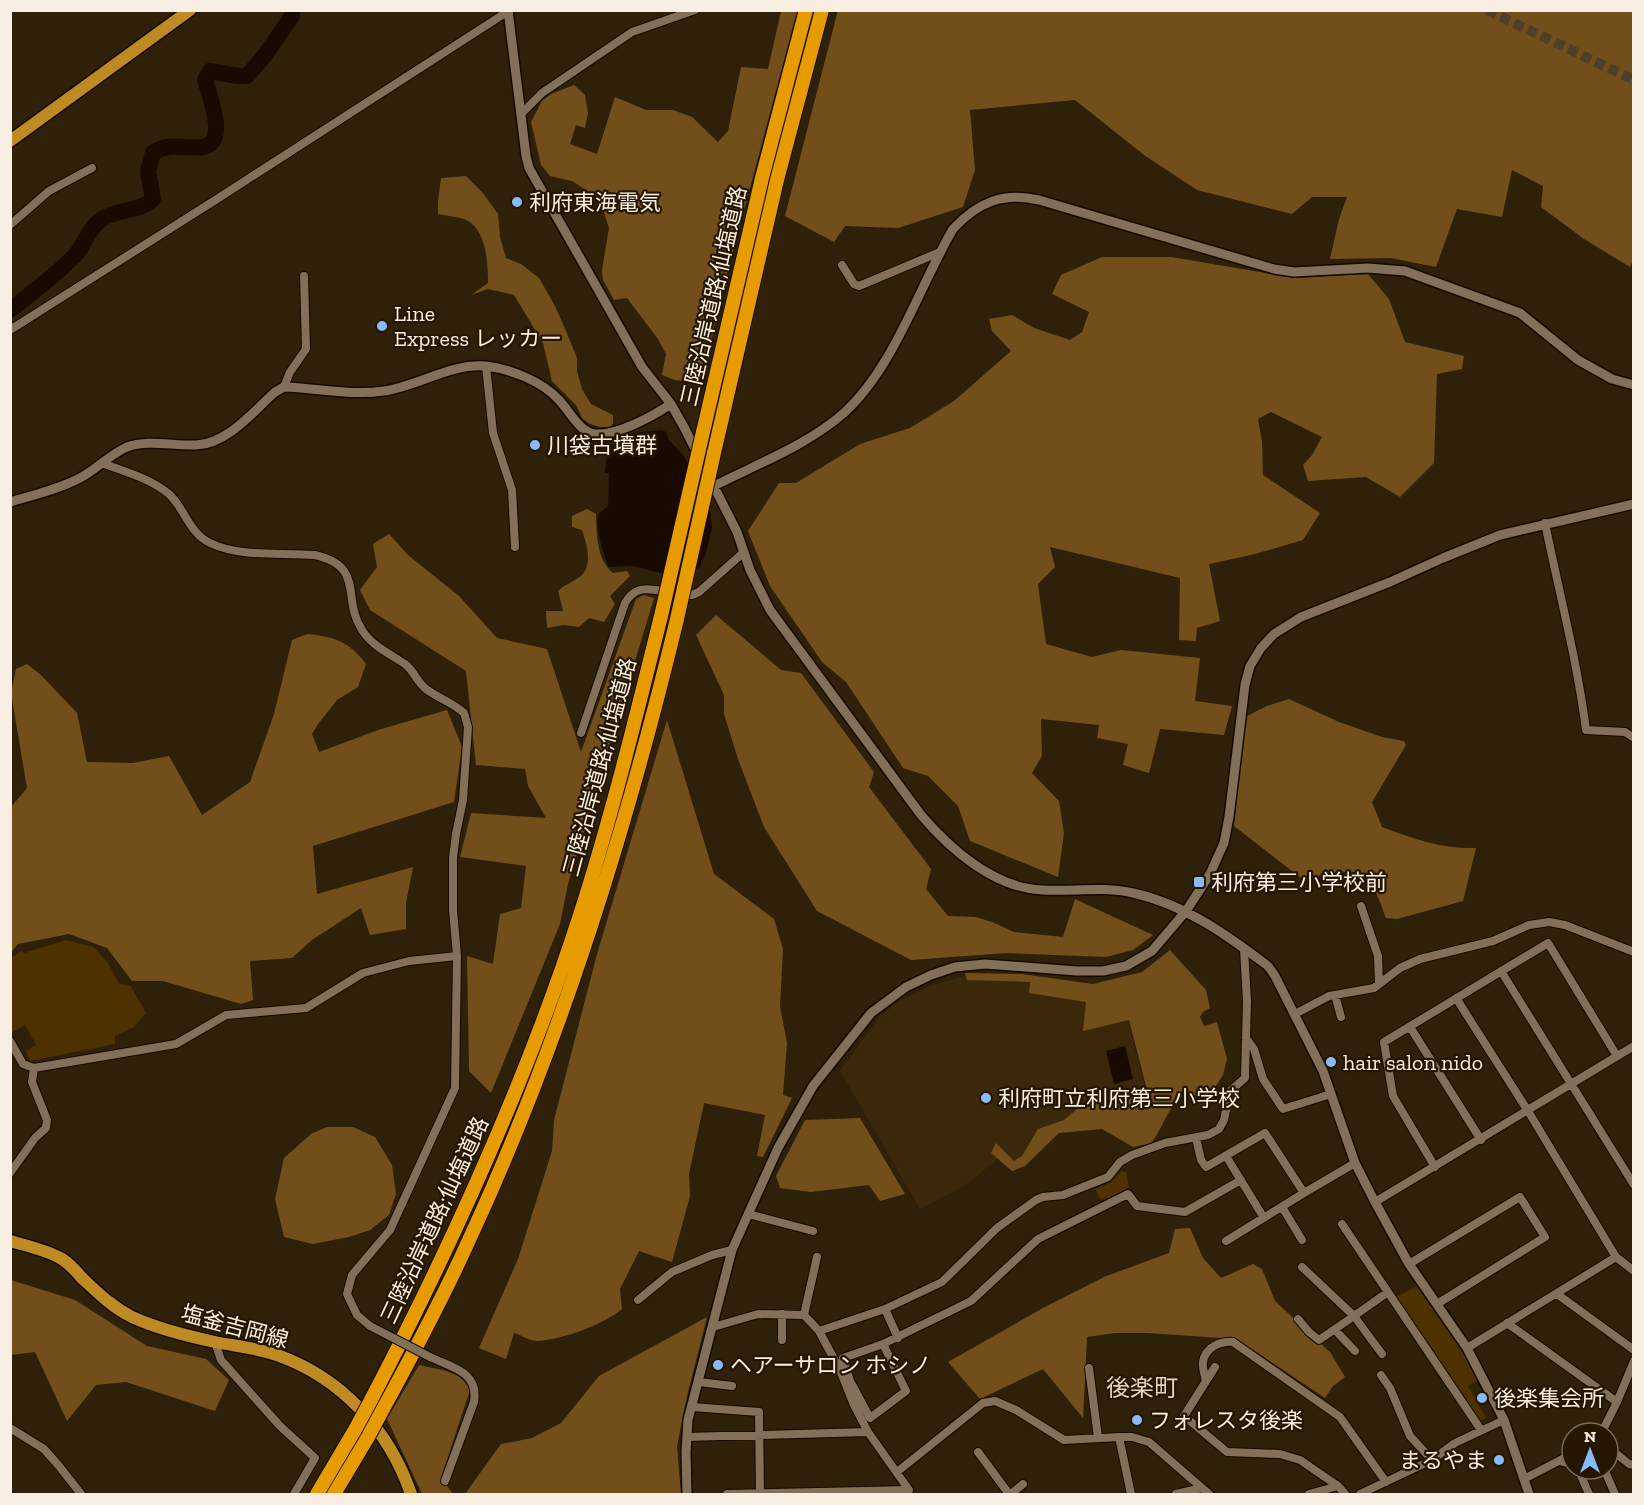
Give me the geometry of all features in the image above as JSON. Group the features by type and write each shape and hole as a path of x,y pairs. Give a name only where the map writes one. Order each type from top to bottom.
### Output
{"highway":[{"name":"三陸沿岸道路;仙塩道路","path":"317,1494 371,1400 455,1233 497,1138 538,1035 579,918 618,785 662,616 762,178 806,10"},
{"name":"三陸沿岸道路;仙塩道路","path":"334,1494 420,1341 470,1240 551,1042 593,920 625,817 657,700 777,180 822,10"}],"main road":[{"path":"10,141 190,10"},
{"name":"塩釜吉岡線","path":"10,1241 64,1260 108,1303 129,1316 150,1325 214,1342 276,1355 305,1368 347,1395 368,1416 389,1444 411,1494"}],"street":[{"path":"521,114 549,87 632,32 695,10"},
{"path":"10,330 509,11 529,168 642,367 671,404 737,532 762,595 776,619 921,815 960,855 987,872 1028,888 1131,892 1172,904 1200,919 1268,966 1323,1071 1355,1163 1375,1202 1409,1264 1467,1348 1504,1420 1529,1494"},
{"path":"11,224 49,191 92,168"},
{"path":"714,486 794,446 826,427 861,396 890,353 953,229 963,218 979,207 1009,197 1023,197 1105,219 1274,269 1294,272 1368,268 1405,271 1520,313 1578,360 1612,379 1634,385"},
{"path":"842,265 854,284 859,286 940,252"},
{"path":"284,387 290,372 306,349 304,276"},
{"path":"10,502 79,479 112,455 128,447 139,444 198,445 220,438 284,387 365,393 382,392 405,387 462,368 486,366 516,374 546,388 561,401 586,431 591,433 613,432 671,404"},
{"path":"486,366 493,433 512,490 515,547"},
{"path":"102,463 145,480 170,495 199,536 211,543 244,552 315,555 339,565 348,576 359,627 365,635 408,666 422,686 432,694 464,713 468,727 464,800 453,858 453,910 457,956 455,1088 390,1230 352,1275 347,1294 357,1315 370,1326 464,1373 471,1379 476,1393 474,1402 445,1481"},
{"path":"687,1494 687,1437 692,1407 732,1250 795,1115 813,1086 871,1013 888,998 906,987 955,967 1018,966 1103,971 1140,960 1152,951 1186,911 1210,874 1224,843 1245,685 1250,666 1274,633 1301,617 1390,582 1477,543 1545,523 1634,504"},
{"path":"1545,523 1580,686 1586,730 1625,732 1634,738"},
{"path":"582,733 629,595 645,588 692,595 699,592 744,552"},
{"path":"1361,906 1378,956 1378,984"},
{"path":"1295,1014 1335,995 1374,988 1400,968 1420,959 1493,941 1529,925 1549,922 1565,925 1634,952"},
{"path":"1435,1167 1393,1096 1384,1042 1456,998 1548,943 1617,1056"},
{"path":"819,1331 885,1309 942,1281 997,1228 1036,1200 1043,1197 1063,1196 1108,1177 1120,1162 1132,1155 1165,1143 1196,1138 1219,1129 1224,1119 1230,1091 1245,1078 1247,1001 1244,949"},
{"path":"10,1041 23,1064 34,1068 168,1046 176,1044 226,1016 306,1008 363,973 409,961 457,956"},
{"path":"1502,971 1634,1185"},
{"path":"1335,995 1341,1017"},
{"path":"1456,998 1528,1111 1616,1257 1634,1271"},
{"path":"1410,1027 1481,1140"},
{"path":"1246,1038 1254,1049 1263,1079 1282,1109 1331,1094"},
{"path":"1375,1202 1634,1046"},
{"path":"10,1173 35,1138 46,1128 47,1120 32,1082 34,1068"},
{"path":"1196,1138 1201,1160 1206,1167 1265,1133 1304,1193"},
{"path":"1226,1156 1264,1218"},
{"path":"1226,1241 1355,1163"},
{"path":"883,1344 906,1391 870,1418 850,1381 843,1358 898,1338 971,1301 1038,1239 1128,1194 1137,1206 1185,1212 1241,1180"},
{"path":"1409,1264 1520,1197 1545,1237 1437,1304"},
{"path":"1282,1207 1302,1240"},
{"path":"748,1214 813,1231"},
{"path":"1342,1224 1481,1430"},
{"path":"638,1300 672,1272 712,1255 732,1250"},
{"path":"804,1315 817,1257"},
{"path":"1467,1348 1616,1257"},
{"path":"1302,1267 1354,1316 1382,1354"},
{"path":"1298,1319 1308,1332 1319,1340 1388,1292"},
{"path":"1557,1294 1634,1350"},
{"path":"885,1309 898,1338"},
{"path":"714,1327 758,1314 804,1315 819,1331 840,1370 868,1432 911,1492"},
{"path":"782,1314 782,1340"},
{"path":"1507,1323 1617,1402"},
{"path":"1335,1330 1355,1351"},
{"path":"1206,1381 1203,1361 1208,1352 1224,1341 1233,1342 1340,1417 1386,1482"},
{"path":"214,1342 221,1360 280,1426 315,1458 294,1494"},
{"path":"1608,1421 1634,1361"},
{"path":"1215,1367 1184,1416 1227,1452 1280,1454 1300,1460 1338,1486 1345,1494"},
{"path":"1089,1368 1098,1437"},
{"path":"1381,1375 1390,1388 1410,1436 1432,1460"},
{"path":"699,1382 732,1386"},
{"path":"897,1472 983,1403 995,1401 1016,1410 1064,1440 1132,1437 1149,1442 1209,1494"},
{"path":"692,1407 759,1412 760,1494"},
{"path":"1360,1494 1432,1460 1455,1443 1504,1420"},
{"path":"10,1428 44,1449 81,1494"},
{"path":"687,1437 868,1432"},
{"path":"1119,1437 1131,1494"},
{"path":"978,1452 1010,1494 1023,1484"},
{"path":"1620,1457 1632,1467"},
{"path":"1524,1479 1560,1461"},
{"path":"1309,1494 1338,1486"},
{"path":"1176,1494 1202,1488"},
{"path":"727,1494 911,1492"}],"shaded area":[{"path":"838,10 1633,11 1633,260 1630,267 1584,239 1541,207 1543,186 1512,170 1502,217 1457,209 1436,267 1391,258 1330,259 1339,219 1347,197 1312,197 1292,214 1197,190 1144,155 1075,100 970,110 975,170 963,207 898,228 845,226 834,242 785,216"},
{"path":"781,11 797,11 717,312 703,383 675,380 662,375 666,354 658,339 627,298 614,300 603,280 602,270 609,228 602,206 588,191 572,181 550,176 541,165 531,122 542,101 551,94 574,85 585,95 588,113 585,128 576,125 570,144 597,154 615,97 646,110 673,110 692,117 718,142 728,131 741,67 768,69"},
{"path":"466,176 483,193 498,214 500,237 506,258 521,264 539,278 555,306 577,358 577,371 582,389 591,404 613,415 613,423 610,427 590,424 582,418 576,405 552,381 543,343 514,295 488,289 471,295 488,283 487,260 480,235 468,221 438,214 441,178"},
{"path":"1102,257 1171,257 1295,278 1368,274 1389,299 1405,342 1464,356 1462,369 1437,374 1434,463 1400,497 1366,477 1308,481 1303,465 1312,455 1322,437 1271,412 1258,419 1262,441 1263,475 1320,513 1303,540 1209,564 1220,621 1197,628 1196,641 1179,640 1180,578 1050,547 1055,567 1038,584 1046,644 1092,657 1121,650 1200,658 1195,701 1232,706 1224,735 1160,729 1149,773 1123,765 1128,744 1097,738 1099,725 1041,719 1042,756 1032,773 1059,801 1064,833 1058,877 970,841 958,806 928,776 903,768 846,682 822,662 770,586 748,531 779,483 796,483 860,444 910,428 954,401 1011,351 992,331 989,319 1012,315 1034,328 1070,340 1082,332 1089,312 1052,294 1061,275"},
{"path":"662,430 684,456 710,512 712,528 706,553 699,568 694,571 664,574 633,566 609,567 600,542 597,522 600,514 608,506 609,473 605,473 609,448 641,432"},
{"path":"587,509 596,514 598,546 603,561 613,573 627,571 630,576 610,596 615,604 604,622 589,618 579,627 563,625 547,628 546,611 563,611 558,591 583,574 586,568 588,556 586,542 582,530 572,527 572,516"},
{"path":"389,534 408,555 459,596 497,638 547,649 581,752 636,599 644,595 654,598 568,884 560,924 491,1093 469,1071 467,956 493,964 500,914 521,908 526,866 460,857 471,813 546,818 528,786 525,769 476,765 466,671 370,610 360,590 377,567 373,544"},
{"path":"716,615 781,670 801,673 874,772 869,787 931,869 926,889 948,916 976,917 1014,932 1063,937 1075,899 1153,935 1133,950 1106,957 1006,953 911,960 817,911 764,827 738,759 724,714 724,695 696,635"},
{"path":"307,634 325,636 347,645 366,664 358,687 337,700 312,734 319,752 378,730 447,710 462,747 454,802 313,846 317,894 413,867 406,903 406,929 370,935 361,908 312,940 292,958 250,961 253,1000 241,1004 163,981 132,981 107,948 69,934 18,944 11,952 11,807 27,788 11,693 16,669 27,664 41,675 77,713 87,762 133,763 169,756 202,815 250,782 274,714 292,640"},
{"path":"1289,699 1339,722 1382,737 1404,741 1406,745 1372,802 1382,827 1440,845 1476,848 1463,901 1397,919 1386,918 1375,891 1361,875 1354,872 1343,872 1301,878 1234,826 1243,718 1267,706"},
{"path":"667,720 714,874 774,919 783,949 780,1006 787,1043 783,1095 792,1098 763,1157 757,1156 765,1115 704,1103 689,1174 690,1196 672,1262 639,1251 620,1289 622,1309 593,1326 558,1338 534,1341 514,1333 506,1359 479,1348 518,1259 552,1151 554,1120 597,954"},
{"path":"66,940 94,947 108,963 119,984 130,985 146,1013 134,1027 115,1036 115,1044 30,1061 26,1051 36,1045 25,1025 11,1033 11,958 21,951 24,953"},
{"path":"1170,950 1206,990 1210,1008 1200,1017 1204,1026 1217,1022 1227,1059 1223,1075 1203,1106 1189,1093 1182,1096 1151,1143 1133,1147 1102,1129 1059,1133 1025,1166 1012,1171 991,1153 996,1143 1014,1161 1022,1156 1038,1129 1064,1120 1084,1103 1147,1090 1129,1020 1083,1031 1086,1002 1029,993 1030,982 967,980 965,973 1022,974 1093,984 1142,972"},
{"name":"利府町立利府第三小学校","path":"969,975 1093,984 1117,982 1146,1090 1085,1106 1013,1166 1006,1152 965,1186 920,1209 840,1071 881,1015 929,986"},
{"path":"1125,1046 1133,1079 1114,1084 1106,1051"},
{"path":"860,1118 905,1194 880,1201 869,1185 811,1192 780,1188 776,1176 805,1120"},
{"path":"327,1127 353,1127 375,1137 392,1165 396,1194 389,1215 370,1230 349,1237 313,1244 284,1237 275,1199 284,1158 311,1134"},
{"path":"1122,1171 1126,1172 1129,1187 1108,1199 1107,1197 1101,1200 1095,1189 1110,1183"},
{"path":"1190,1228 1203,1258 1221,1278 1253,1264 1262,1269 1275,1301 1330,1352 1345,1377 1333,1386 1325,1398 1237,1339 1147,1333 1115,1333 1087,1337 1083,1418 1043,1369 980,1399 948,1362 1043,1308 1104,1277 1169,1253 1175,1229"},
{"path":"11,1280 75,1300 147,1346 206,1359 229,1380 215,1411 126,1382 96,1385 67,1421 35,1352 11,1355"},
{"path":"1417,1286 1480,1379 1468,1386 1486,1418 1480,1421 1396,1297"},
{"path":"707,1317 677,1446 681,1494 465,1494 501,1444 532,1438 561,1423 599,1376"},
{"path":"419,1365 455,1375 466,1383 470,1390 441,1478 453,1494 422,1494 387,1419"}],"waterway":[{"path":"10,310 71,260 98,222 108,216 141,206 153,199 148,171 153,153 168,147 203,147 211,144 216,128 205,80 210,71 247,76 265,55 292,16 292,10"}],"tunnel":[{"path":"1487,10 1634,80"}],"place":[{"name":"利府東海電気","path":"517,202"},
{"name":"Line Express レッカー","path":"382,326"},
{"name":"川袋古墳群","path":"535,445"},
{"name":"利府第三小学校前","path":"1199,882"},
{"name":"hair salon nido","path":"1331,1062"},
{"name":"利府町立利府第三小学校","path":"986,1098"},
{"name":"ヘアーサロン ホシノ","path":"718,1365"},
{"name":"後楽集会所","path":"1482,1398"},
{"name":"フォレスタ後楽","path":"1137,1420"},
{"name":"まるやま","path":"1499,1460"}],"district":[{"name":"後楽町","path":"1142,1388"}]}
